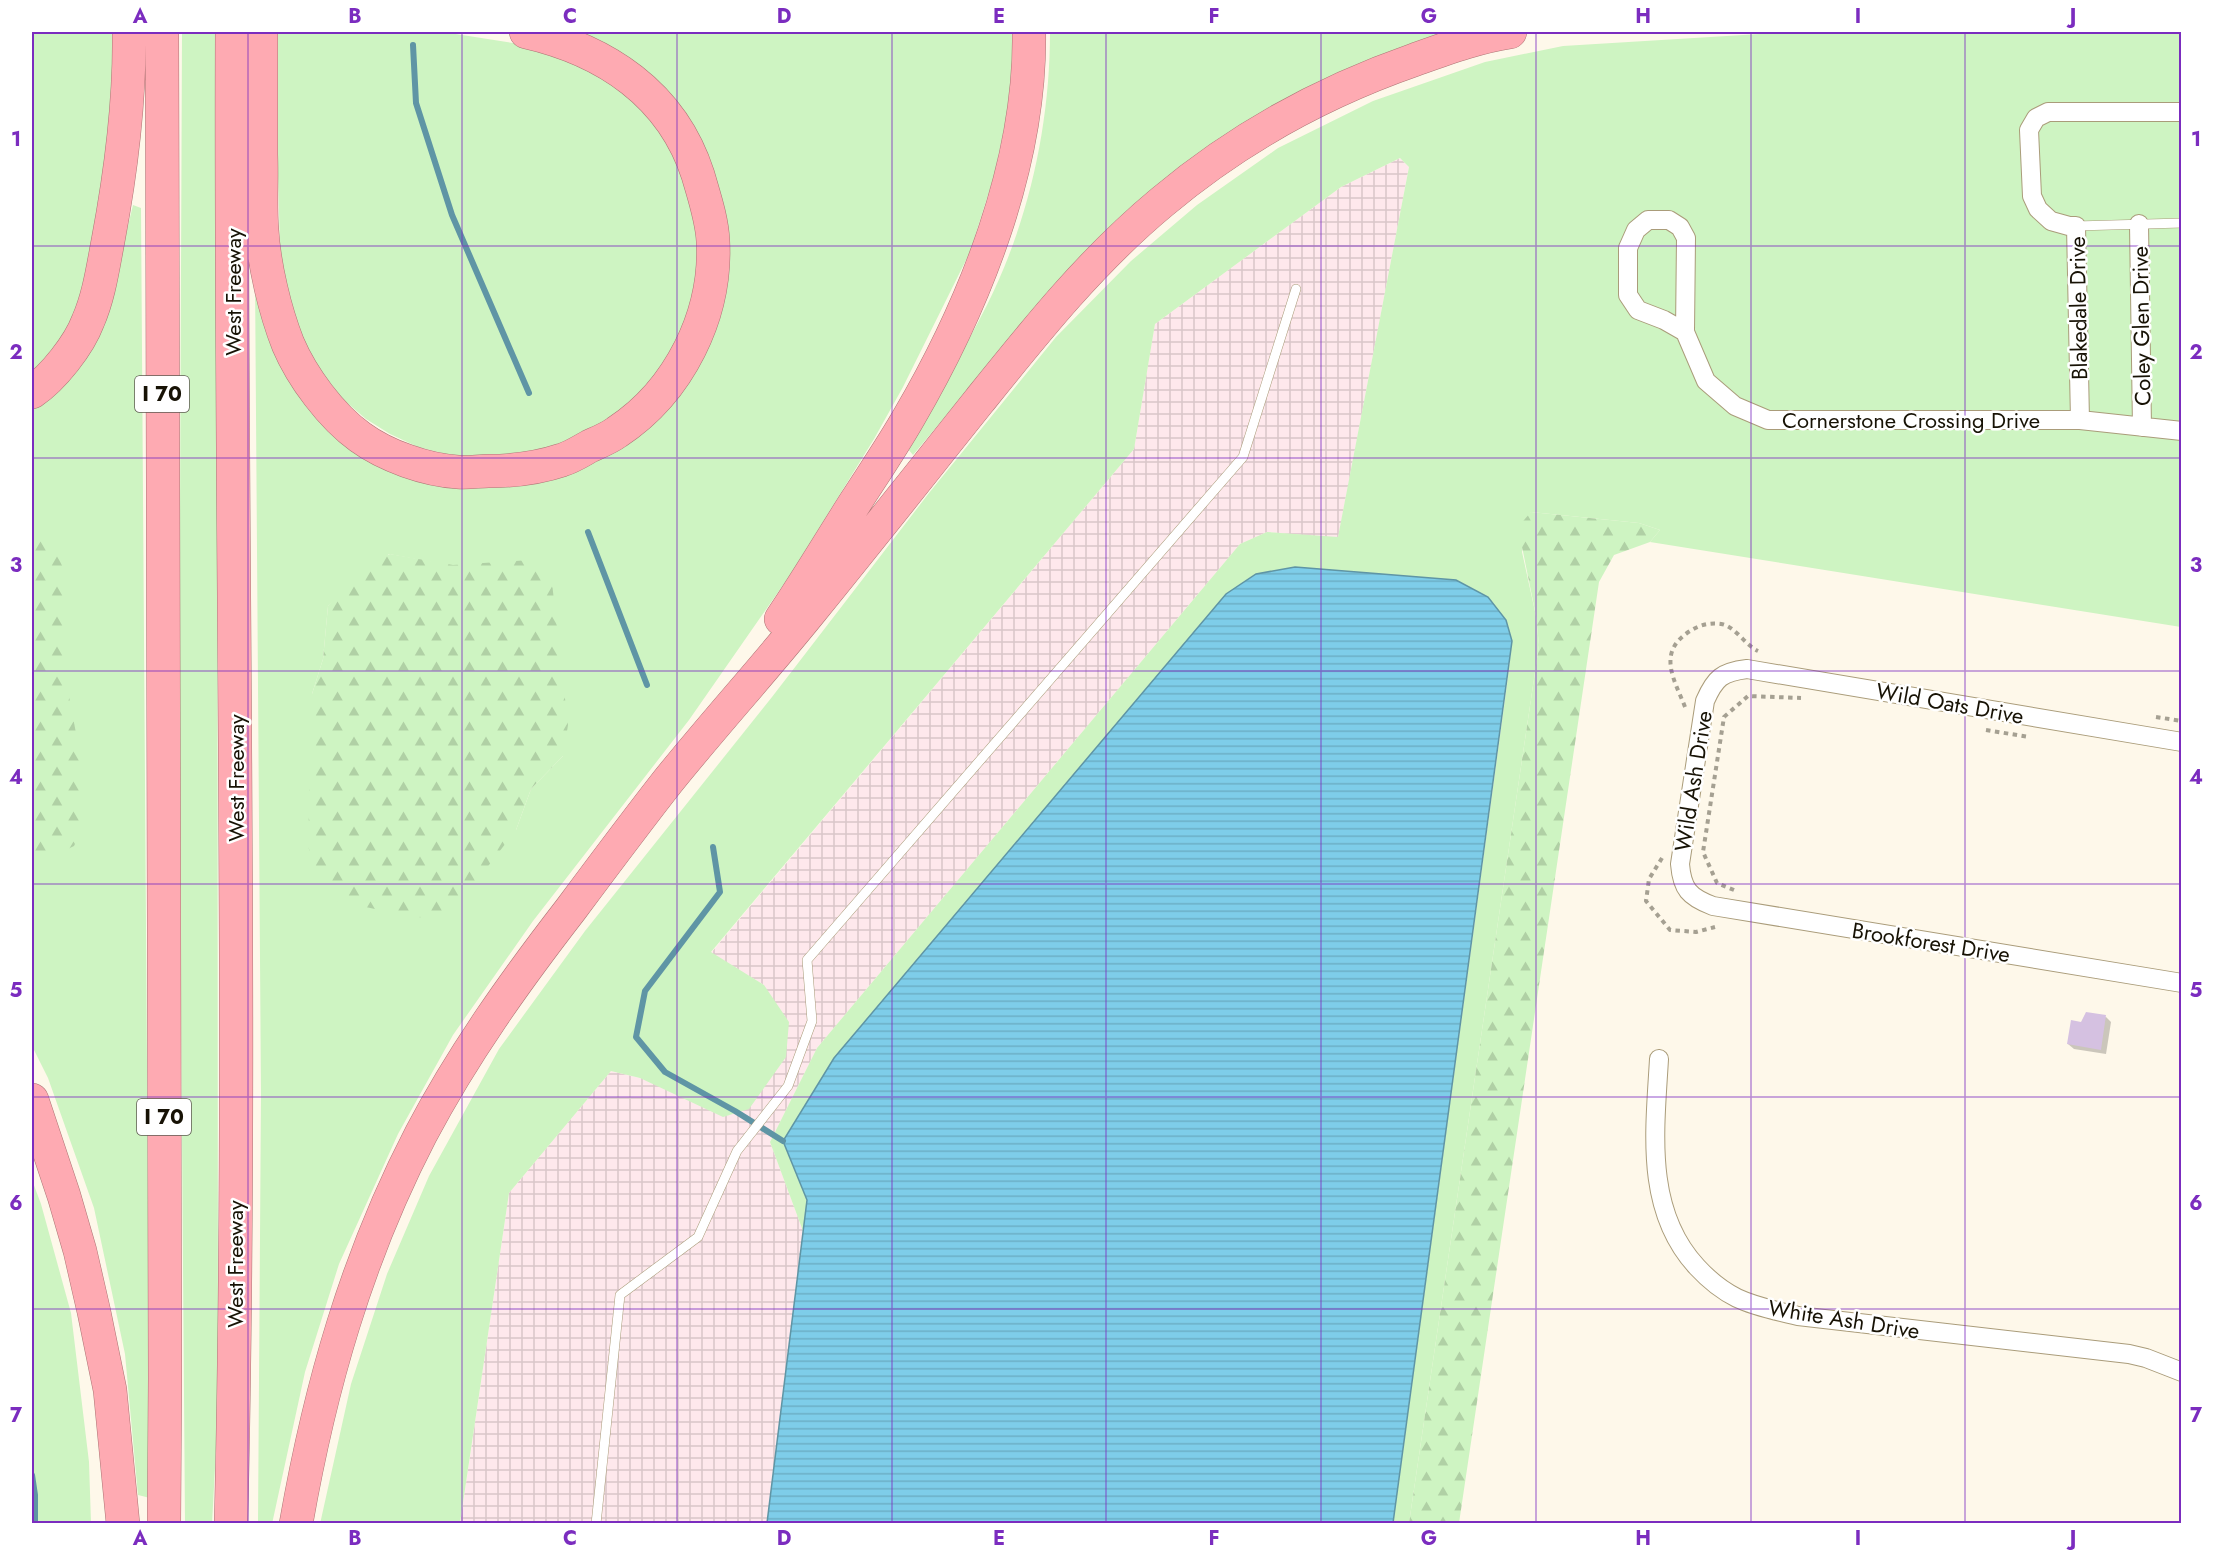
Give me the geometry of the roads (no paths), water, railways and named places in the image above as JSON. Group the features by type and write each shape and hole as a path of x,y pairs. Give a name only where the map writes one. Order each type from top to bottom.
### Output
{"highway":[{"path":"32,392 67,357 88,322 101,279 118,190 129,79 129,32"},
{"name":"I 70","path":"162,32 164,1524"},
{"name":"West Freeway","path":"231,1524 235,1336 236,881 247,78 232,32"},
{"path":"261,32 247,78 267,265 289,345 329,408 359,437 392,454 432,468 457,472 519,471 564,460 617,432 650,406 678,369 702,323 711,284 713,240 705,198 692,157 671,121 646,91 591,52 550,37 526,32"},
{"path":"670,779 808,615 1039,327 1097,261 1163,201 1263,129 1305,105 1404,63 1448,48 1510,32"},
{"path":"296,1524 308,1455 344,1317 371,1245 420,1136 455,1073 497,1009 670,779 789,608 910,416 949,340 981,269 1010,184 1024,110 1029,34"},
{"path":"32,1100 80,1251 110,1390 123,1524"},
{"path":"32,1119 64,1196"}],"street":[{"name":"Blakedale Drive","path":"2080,420 2076,226 2051,220 2038,209 2032,196 2029,130 2036,118 2048,112 2181,112"},
{"name":"Cornerstone Crossing Drive","path":"1685,332 1664,320 1638,310 1628,295 1628,248 1636,230 1648,220 1669,220 1680,227 1686,238 1685,332 1706,381 1735,406 1768,420 2080,420 2181,431"},
{"name":"Coley Glen Drive","path":"2139,224 2142,427"},
{"name":"Wild Oats Drive","path":"1720,676 1734,670 1747,669 2181,742"},
{"name":"Wild Ash Drive","path":"1686,889 1680,864 1705,701 1711,686 1720,676"},
{"name":"Brookforest Drive","path":"1686,889 1696,900 1713,906 2181,983"},
{"name":"White Ash Drive","path":"1659,1059 1655,1160 1661,1199 1668,1221 1681,1247 1708,1278 1726,1292 1749,1303 1798,1316 2129,1354 2181,1372"}],"lane":[{"path":"2076,226 2181,223"},
{"path":"596,1524 620,1295 698,1237 737,1151 788,1086 812,1021 807,960 1243,457 1296,289"}],"water":[{"path":"1295,567 1456,580 1488,597 1506,620 1512,641 1393,1523 767,1523 807,1200 783,1141 834,1058 1226,594 1256,574"}],"waterway":[{"path":"413,45 416,103 452,215 529,393"},
{"path":"588,532 647,685"},
{"path":"713,847 720,892 645,991 636,1037 665,1072 783,1141"},
{"path":"32,1475 35,1524"}]}
